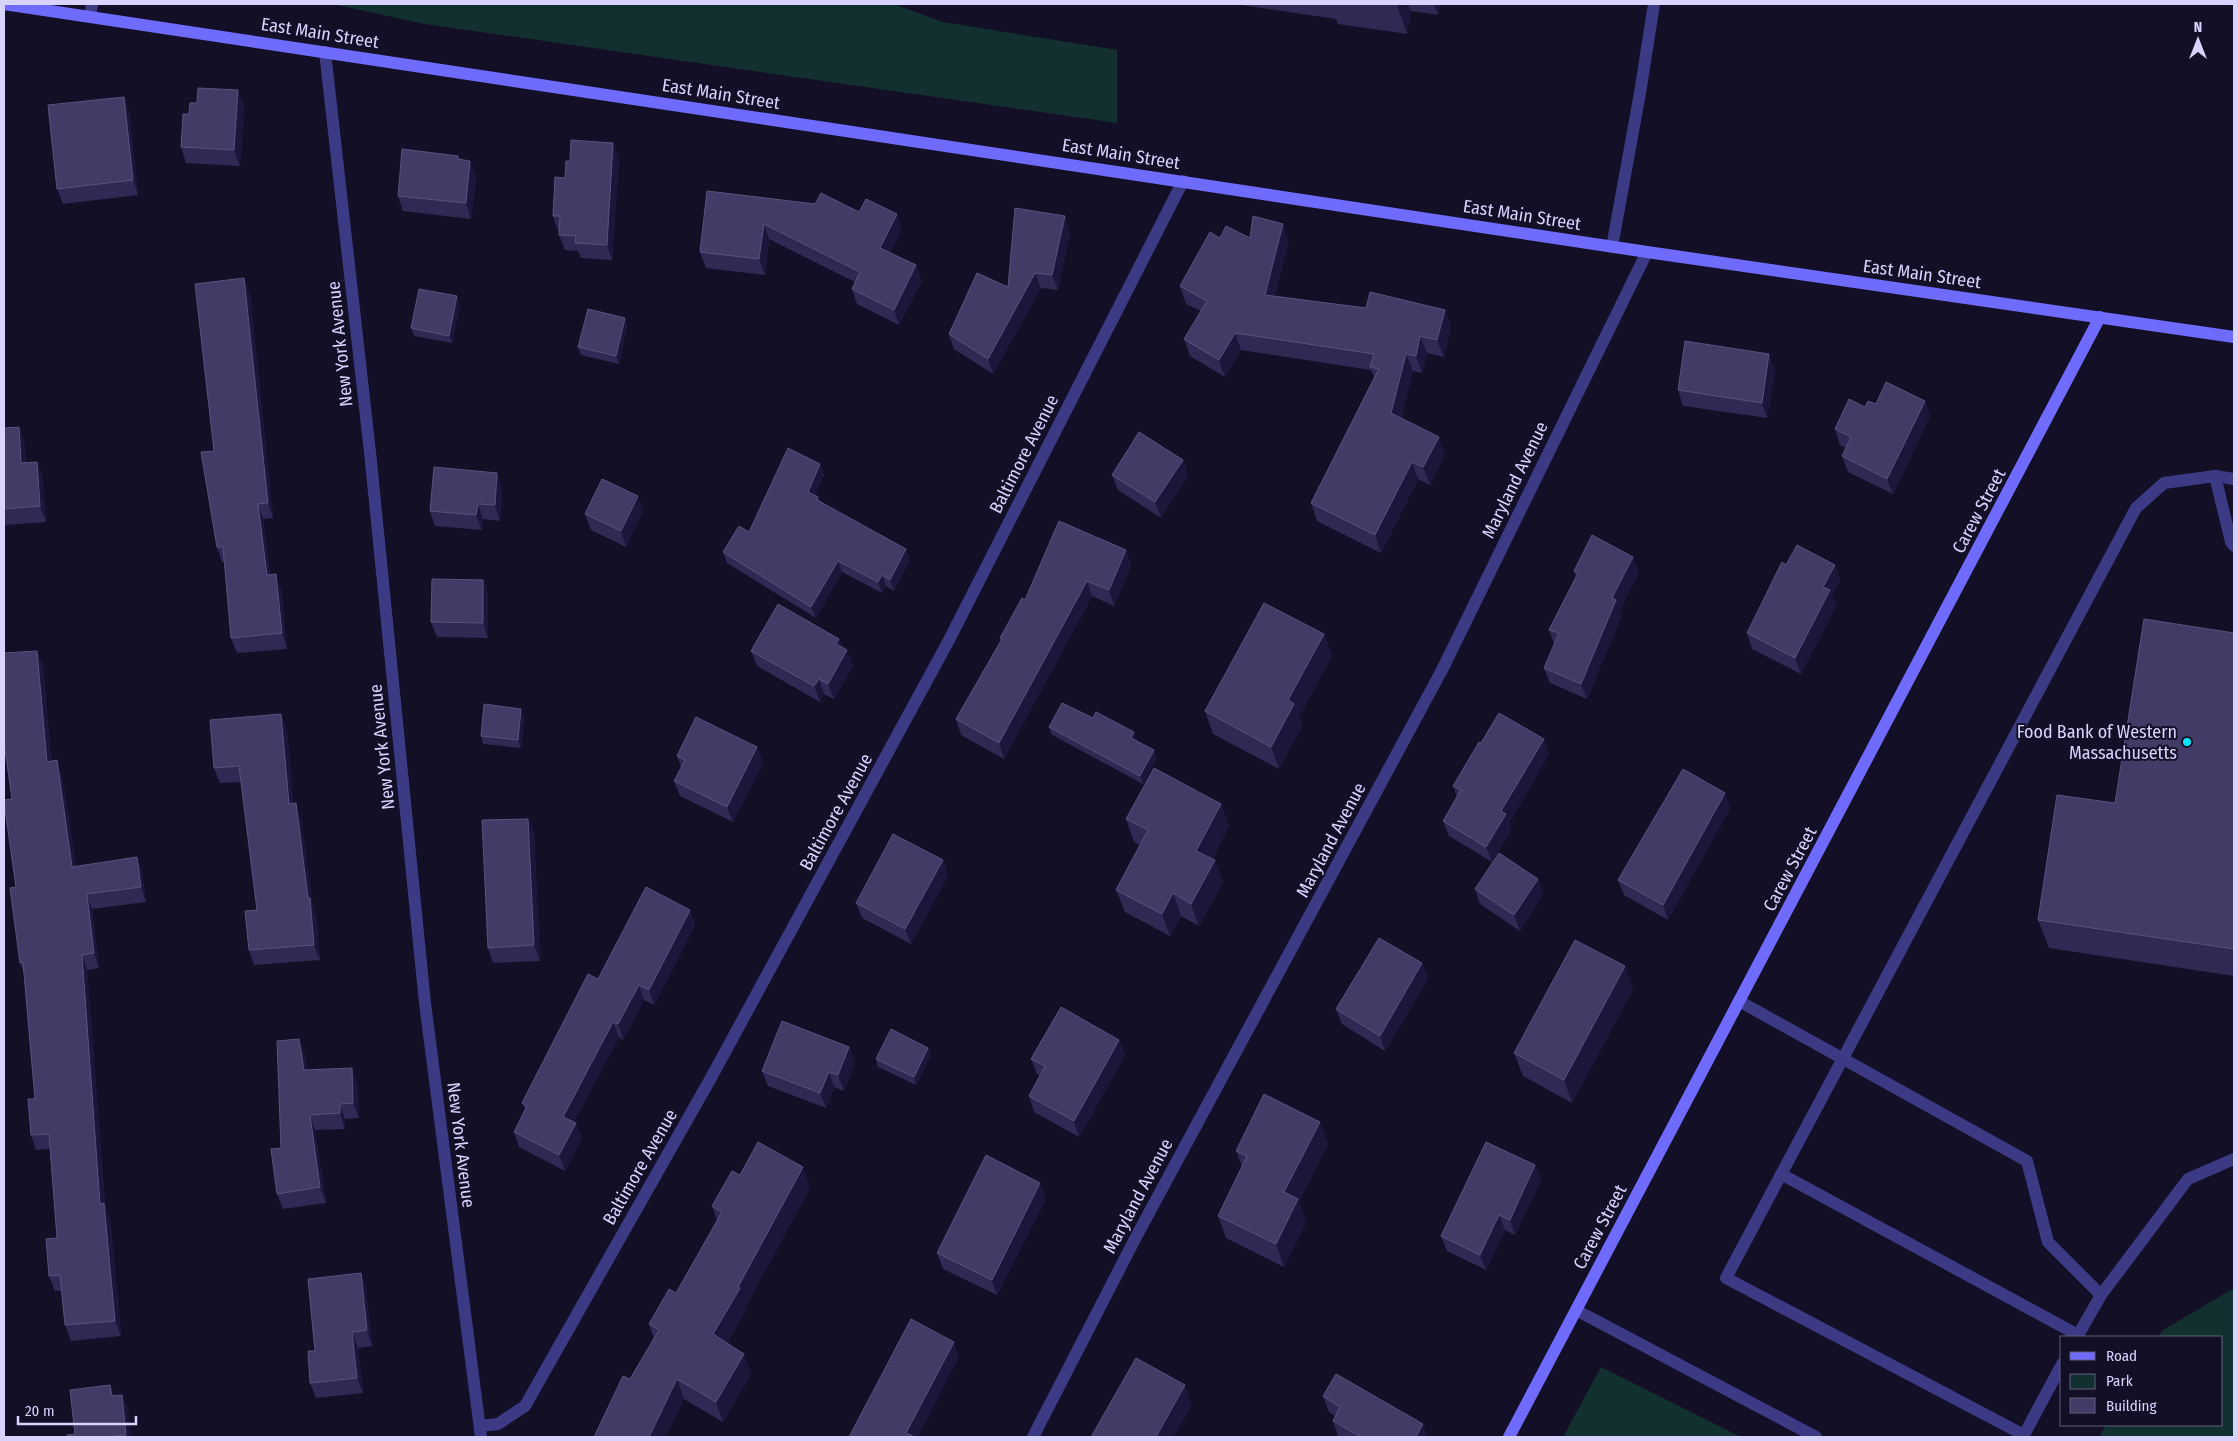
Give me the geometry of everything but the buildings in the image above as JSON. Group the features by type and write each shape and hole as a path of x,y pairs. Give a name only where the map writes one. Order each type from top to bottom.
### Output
{"main road":[{"name":"East Main Street","path":"4,4 1612,247 2234,336"},
{"name":"Carew Street","path":"1510,1437 2100,317"}],"street":[{"path":"90,17 92,4"},
{"path":"1612,247 1654,4"},
{"name":"New York Avenue","path":"325,52 370,452 426,1003 481,1431"},
{"name":"Baltimore Avenue","path":"481,1431 498,1424 525,1406 712,1076 949,640 1183,181"},
{"name":"Maryland Avenue","path":"1033,1437 1154,1202 1442,670 1647,252"},
{"path":"2215,476 2231,542 2234,546"},
{"path":"2060,1368 2022,1436 1726,1278 2136,508 2164,483 2215,476 2234,479"},
{"path":"1740,1001 2026,1161 2048,1242 2102,1295"},
{"path":"1781,1174 2077,1336 2102,1295 2188,1179 2234,1159"},
{"path":"1576,1310 1816,1437"}],"green space":[{"path":"332,4 893,4 943,22 1117,50 1117,123 425,24"},
{"path":"2234,1288 2234,1437 2099,1437 2105,1426 2223,1426 2223,1336 2159,1336 2163,1330"},
{"path":"1601,1367 1741,1437 1563,1437"}],"place":[{"name":"Food Bank of Western Massachusetts","path":"2187,742"}]}
